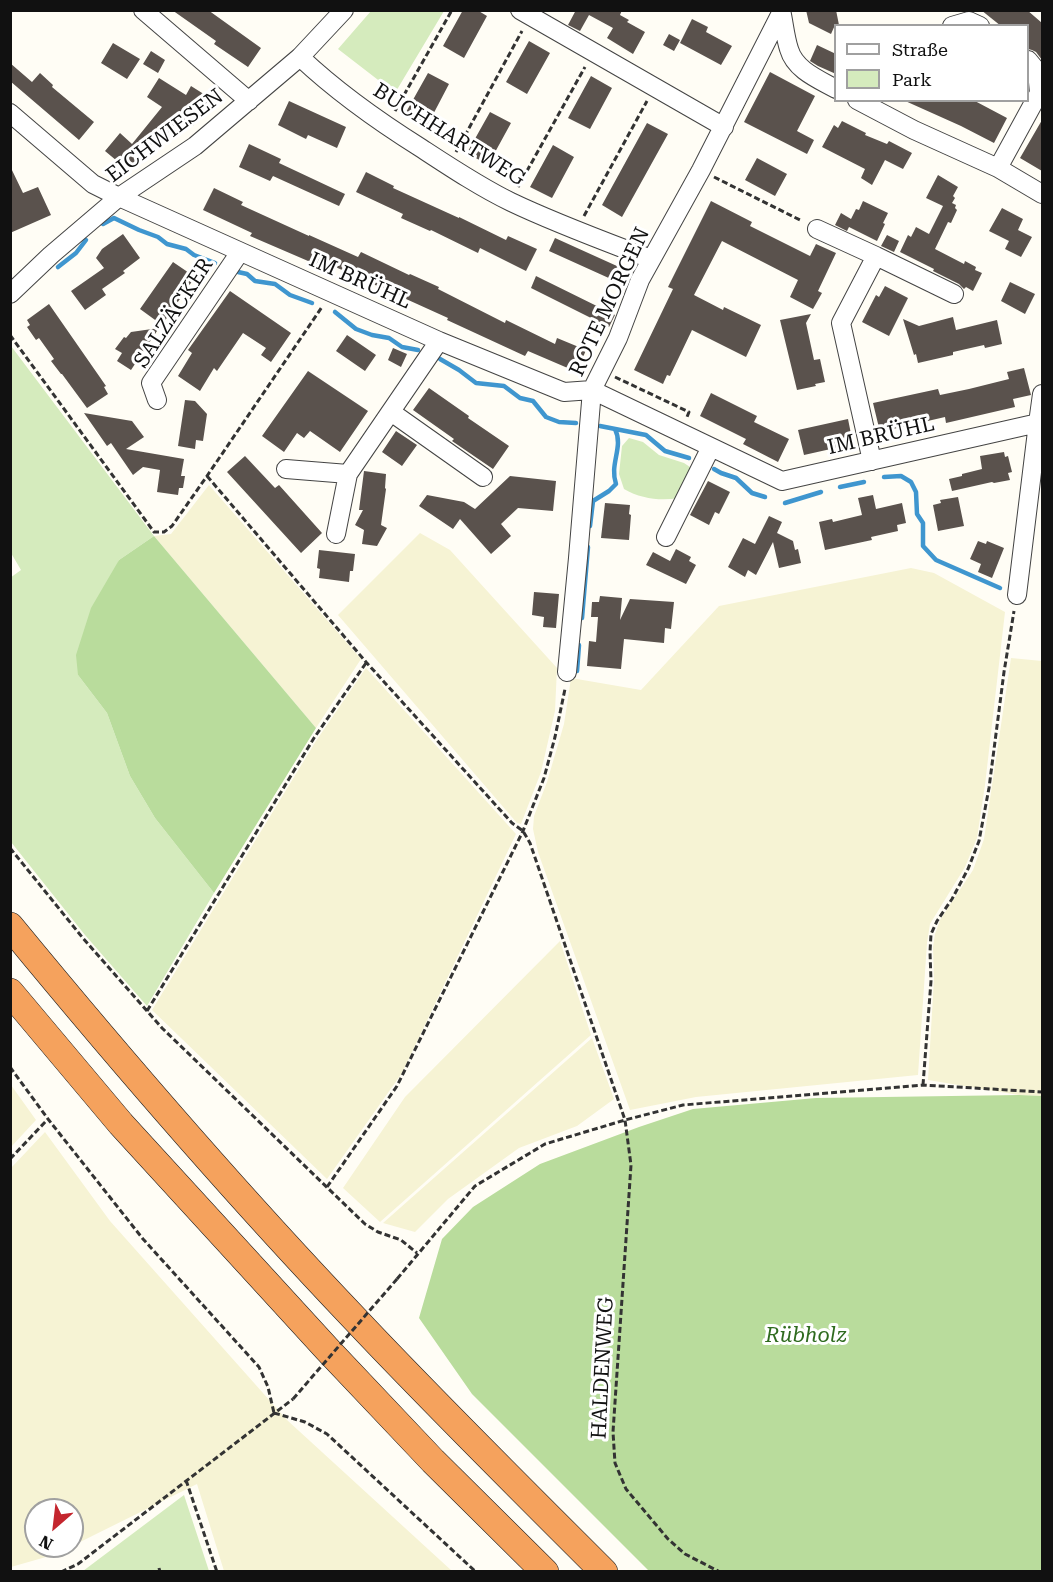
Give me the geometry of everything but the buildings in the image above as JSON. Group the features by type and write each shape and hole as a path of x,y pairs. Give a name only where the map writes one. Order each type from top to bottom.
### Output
{"highway":[{"path":"10,926 96,1031 354,1318 604,1572"},
{"path":"10,992 121,1124 319,1341 433,1461 545,1572"}],"street":[{"path":"144,10 249,100"},
{"name":"EICHWIESEN","path":"10,294 51,255 119,197 195,146 300,57 344,10"},
{"path":"781,12 789,51 797,63 808,74 834,88"},
{"name":"ROTE MORGEN","path":"567,672 592,390 618,338 640,280 724,127 781,12"},
{"path":"526,14 724,127"},
{"path":"959,24 969,21 976,24"},
{"name":"BUCHHARTWEG","path":"300,57 325,80 386,126 510,202 651,260"},
{"path":"998,168 1039,93 1037,71 1029,61"},
{"path":"861,102 998,168 1042,194"},
{"name":"IM BRÜHL","path":"10,113 93,184 119,197 332,294 564,392 592,390 782,481 1038,423"},
{"path":"817,229 954,294"},
{"name":"SALZÄCKER","path":"157,400 151,383 240,252"},
{"path":"872,461 842,323 876,256"},
{"path":"336,534 348,474 440,341"},
{"path":"1017,595 1037,483 1038,423 1042,394"},
{"path":"391,412 483,477"},
{"path":"666,537 711,447"},
{"path":"286,469 348,474"}],"path":[{"path":"386,126 452,10"},
{"path":"448,166 526,14"},
{"path":"510,202 593,52"},
{"path":"576,231 655,88"},
{"path":"701,170 817,229"},
{"path":"10,334 154,532 164,532 172,526 332,294"},
{"path":"602,370 689,412 679,432"},
{"path":"207,476 366,662 512,823 523,831"},
{"path":"923,1085 931,981 931,934 968,869 979,841 1017,595"},
{"path":"147,1011 314,738 366,662"},
{"path":"327,1187 398,1086 523,831 544,778 564,698 567,672"},
{"name":"HALDENWEG","path":"523,831 530,843 625,1120 631,1165 613,1432 615,1463 626,1489 668,1539 685,1554 720,1572"},
{"path":"10,848 82,938 162,1028 365,1224 378,1232 401,1240 417,1253"},
{"path":"10,1067 143,1239 259,1367 268,1387 274,1413"},
{"path":"61,1572 78,1564 293,1399 475,1186 545,1144 683,1105 923,1085 1042,1092"},
{"path":"10,1159 48,1119"},
{"path":"274,1413 305,1422 327,1434 476,1572"},
{"path":"186,1480 217,1572"}],"shaded area":[{"path":"209,485 361,659 316,728 154,536 171,534"},
{"path":"420,533 450,550 557,668 555,711 541,772 521,824 517,823 338,615"},
{"path":"911,568 934,573 1005,612 977,838 965,867 930,924 918,1075 696,1097 630,1110 538,852 533,829 534,816 547,782 564,724 571,678 641,690 719,606"},
{"path":"1011,658 1042,661 1042,1096 1019,1095 928,1080 935,934 940,920 973,870 984,839"},
{"path":"366,668 516,834 402,1073 327,1179 152,1010 316,741"},
{"path":"560,941 591,1035 380,1222 343,1188 405,1097"},
{"path":"592,1038 614,1099 577,1126 519,1148 448,1199 415,1232 383,1223"},
{"path":"11,1085 36,1120 10,1147"},
{"path":"45,1132 110,1221 287,1420 452,1571 224,1571 197,1484 84,1540 84,1498 24,1498 24,1558 42,1558 11,1567 11,1168"}],"green space":[{"path":"371,11 444,11 395,93 338,49"},
{"path":"11,346 154,536 119,560 78,675 107,713 130,776 155,818 214,893 147,1006 85,935 11,842 10,578 21,570 11,553"},
{"path":"629,438 643,442 659,455 684,463 693,469 679,498 651,498 624,489 619,474 622,446"},
{"path":"154,536 316,728 214,893 155,818 130,776 107,713 78,675 76,655 91,608 119,560"},
{"name":"Rübholz","path":"1042,1096 1042,1571 649,1571 472,1394 419,1318 442,1239 473,1207 540,1164 639,1127 693,1109 816,1098"},
{"path":"184,1495 209,1571 83,1571"}],"waterway":[{"path":"103,224 114,218 158,237 167,244 186,249 194,255 215,263"},
{"path":"58,267 76,253 86,240"},
{"path":"238,272 247,274 255,281 275,284 290,295 312,303"},
{"path":"335,312 356,329 389,338 402,347 418,350"},
{"path":"440,359 476,383 504,386 520,398 533,401 546,417 559,422 576,423"},
{"path":"600,426 646,435 665,451 689,458"},
{"path":"590,526 593,501 616,484 614,470 618,442 615,429"},
{"path":"714,469 736,478 752,493 765,497"},
{"path":"884,477 901,476 911,482 916,492 917,514 923,523 923,546 936,560 1000,588"},
{"path":"840,487 864,482"},
{"path":"785,503 821,492"},
{"path":"582,618 588,547"},
{"path":"577,671 579,645"}]}
